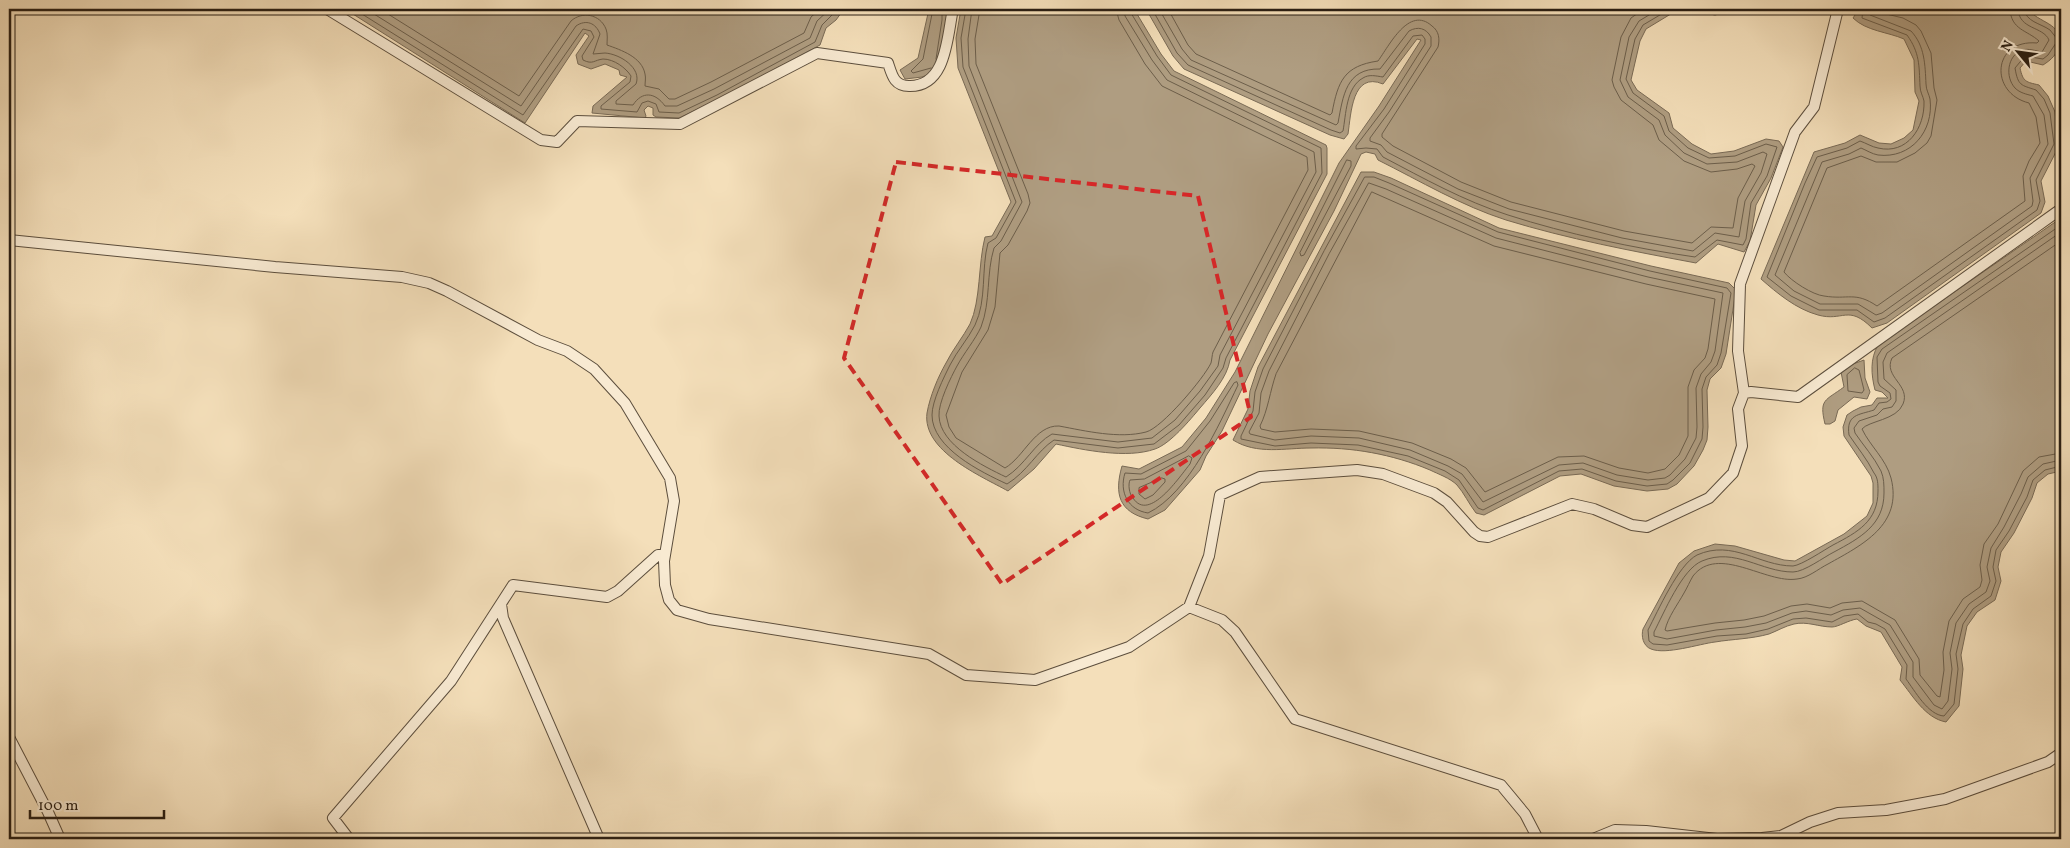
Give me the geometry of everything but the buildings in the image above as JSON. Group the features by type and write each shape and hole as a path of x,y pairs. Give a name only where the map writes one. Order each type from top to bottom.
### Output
{"street":[{"path":"327,9 540,140 557,142 578,121 680,124 817,53 888,63 893,79 902,86 916,86 934,76 942,65 953,9"},
{"path":"9,240 275,267 402,277 429,283 470,301 538,340 567,351 594,369 625,403 670,478 674,501 665,555 665,586 669,600 677,610 709,619 929,654 966,675 1035,680 1129,647 1189,607 1209,556 1220,495 1260,477 1357,470 1383,474 1434,493 1446,502 1474,532 1480,536 1488,537 1572,504 1594,509 1632,525 1647,527 1708,498 1733,473 1742,446 1738,408 1744,392 1738,351 1740,284 1795,132 1814,107 1838,9"},
{"path":"1744,392 1798,397 2061,209"},
{"path":"349,839 333,818 451,681 513,585 607,597 618,591 651,560 658,555 665,555"},
{"path":"501,604 503,618 599,839"},
{"path":"1189,607 1222,620 1235,632 1295,719 1501,785 1525,814 1538,839"},
{"path":"9,737 60,839"},
{"path":"1593,839 1615,830 1646,831 1718,839 1781,836 1810,822 1838,813 1886,810 1945,799 2048,762 2061,753"}],"highlighted area":[{"path":"896,162 1198,196 1251,417 1002,584 844,358"}],"water":[{"path":"345,9 844,9 836,20 826,28 820,45 719,99 679,118 656,117 653,115 653,108 648,106 644,110 645,118 592,113 593,106 627,77 620,75 619,70 605,64 591,69 578,64 576,55 589,36 585,33 525,123"},
{"path":"929,9 947,9 947,20 937,71 922,77 905,79 900,70 918,58"},
{"path":"961,9 1134,9 1161,54 1174,71 1326,145 1327,148 1327,174 1230,360 1226,373 1214,391 1185,425 1161,446 1144,452 1106,452 1056,444 1034,469 1008,491 956,461 943,450 934,439 928,427 927,413 940,374 974,314 985,237 992,236 1011,202 958,68 956,38"},
{"path":"1146,9 1679,9 1646,29 1640,41 1631,80 1637,90 1669,113 1673,128 1692,144 1711,154 1734,151 1766,139 1779,141 1783,147 1771,178 1756,205 1750,241 1744,252 1718,244 1696,263 1576,239 1506,220 1473,208 1441,193 1378,160 1375,154 1366,152 1361,154 1334,211 1268,334 1222,431 1206,456 1200,470 1165,510 1148,519 1131,512 1121,500 1119,485 1122,466 1139,469 1182,447 1206,418 1235,372 1339,163 1379,106 1421,40 1417,39 1383,84 1373,82 1365,84 1359,89 1352,106 1348,134 1344,139 1330,135 1184,69 1173,56"},
{"path":"1684,9 1739,9 1715,15"},
{"path":"1859,9 2028,9 2032,14 2054,27 2059,37 2057,51 2049,61 2043,65 2026,61 2020,68 2022,76 2026,81 2039,85 2048,96 2055,112 2059,146 2041,181 2045,202 2041,213 1887,323 1872,328 1864,321 1851,315 1827,317 1802,309 1787,300 1761,279 1814,152 1845,143 1860,135 1879,143 1891,144 1904,138 1913,130 1919,101 1915,92 1914,60 1904,39 1871,29 1853,18"},
{"path":"1361,172 1374,172 1391,178 1499,228 1651,266 1729,283 1736,290 1726,354 1721,368 1710,379 1707,390 1707,440 1694,466 1677,484 1668,489 1647,491 1614,486 1581,474 1560,476 1484,515 1476,513 1460,488 1451,480 1416,464 1357,450 1326,448 1261,449 1242,445 1233,440 1248,409 1250,391 1258,367"},
{"path":"2061,218 2061,471 2048,474 2037,483 2032,498 2014,533 2001,552 1998,567 2001,581 1995,600 1977,612 1967,626 1961,655 1963,669 1959,706 1946,722 1939,720 1926,711 1900,680 1902,667 1881,632 1866,626 1857,619 1832,627 1804,623 1794,624 1762,636 1674,650 1657,651 1648,648 1644,643 1643,629 1679,563 1694,551 1715,544 1735,546 1784,560 1795,561 1844,534 1867,516 1873,503 1873,483 1871,476 1844,436 1843,427 1847,415 1853,411 1872,405 1877,398 1888,398 1882,392 1875,390 1872,361 1878,345"},
{"path":"1864,360 1865,378 1870,392 1867,399 1854,397 1838,410 1835,421 1825,424 1823,405 1828,398 1844,387 1841,372 1853,364"}]}
